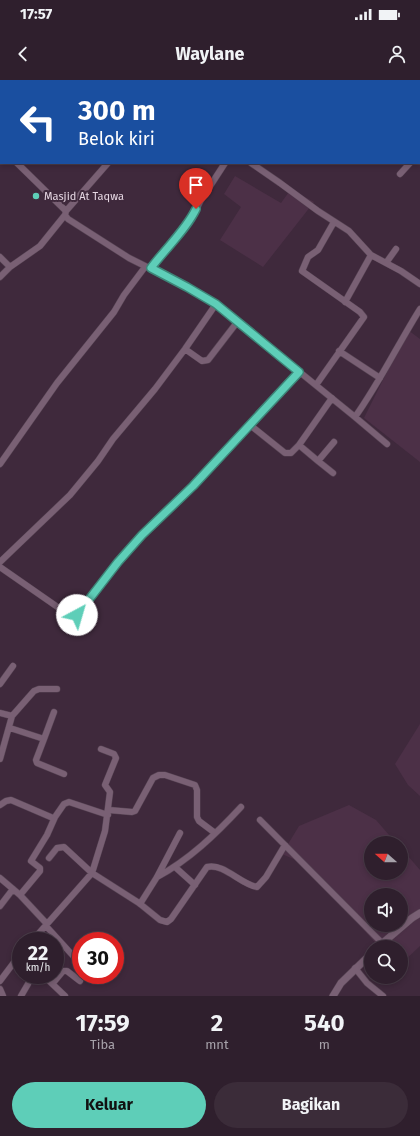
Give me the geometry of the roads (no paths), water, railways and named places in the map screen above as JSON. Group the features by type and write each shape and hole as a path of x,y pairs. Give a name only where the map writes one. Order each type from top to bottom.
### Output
{"street":[{"path":"18,164 66,213 68,219 148,268 187,287 216,304 387,444"},
{"path":"0,277 10,267 40,246 107,164"},
{"path":"0,464 57,383 114,312 124,295 162,254 192,218 201,200 224,164"},
{"path":"251,164 349,231 371,255 413,278 420,284"},
{"path":"400,174 409,164"},
{"path":"316,385 364,317 362,314 302,271 308,257 318,250 334,222"},
{"path":"386,263 396,248"},
{"path":"345,302 371,255"},
{"path":"0,257 10,267"},
{"path":"0,562 70,495 185,349 216,304"},
{"path":"355,417 380,378 398,344 420,309"},
{"path":"185,349 202,361 208,360 238,321"},
{"path":"339,351 380,378"},
{"path":"0,567 69,615 77,615 118,562 142,535 193,486 299,372"},
{"path":"250,425 285,453 291,453 299,445 332,398"},
{"path":"318,461 334,442"},
{"path":"299,445 333,473"},
{"path":"0,684 13,666"},
{"path":"0,759 10,728 12,716 34,692 43,689 57,690"},
{"path":"0,712 12,716"},
{"path":"54,712 36,760 37,763 64,774"},
{"path":"10,728 44,739"},
{"path":"40,932 92,873 105,830 108,813 110,793 104,786 116,757 114,754 101,749"},
{"path":"20,895 40,871 40,868 31,861 47,835 55,817 66,802 108,813 132,812 135,811 153,778 159,775 166,775 195,785 197,790 199,821 215,833"},
{"path":"0,805 10,800 53,818 55,817"},
{"path":"157,877 175,868 215,833 241,807"},
{"path":"260,820 375,940"},
{"path":"140,904 157,877 180,833"},
{"path":"49,858 57,848 64,847 92,873 140,904 160,920 167,922 207,867 213,866 220,868 250,886 257,887 266,877 284,844"},
{"path":"175,868 195,885"},
{"path":"0,878 20,895 72,954"},
{"path":"0,906 13,889"},
{"path":"386,940 420,913"},
{"path":"333,996 341,983 364,960"},
{"path":"0,981 12,967"},
{"path":"355,968 367,983 383,996"},
{"path":"20,996 28,984"},
{"path":"54,984 65,996"},
{"path":"0,989 3,996"}],"place":[{"name":"Masjid At Taqwa","path":"36,196"}]}
